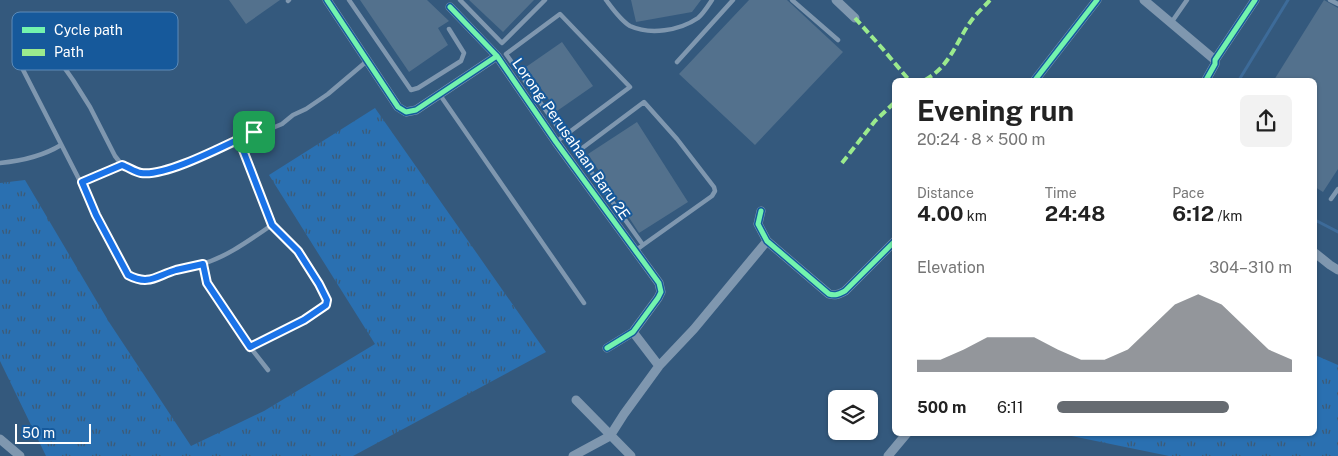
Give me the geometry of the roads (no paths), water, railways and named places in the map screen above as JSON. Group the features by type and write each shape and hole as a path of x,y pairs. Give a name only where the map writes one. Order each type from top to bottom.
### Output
{"street":[{"path":"327,0 398,107 406,112 416,110 497,56"},
{"path":"836,0 854,18"},
{"path":"1037,78 1097,0"},
{"path":"1144,0 1214,60"},
{"path":"1207,78 1214,60 1255,0"},
{"name":"Lorong Perusahaan Baru 2E","path":"450,7 497,56 556,142 659,283 661,292 633,332"},
{"path":"761,210 758,224 767,241 829,294 838,295 845,291 892,244"},
{"path":"573,456 610,436 659,366 694,329 767,241"},
{"path":"1317,255 1338,270"},
{"path":"607,348 633,332 659,366"},
{"path":"576,400 631,456"},
{"path":"888,456 905,436"},
{"path":"0,439 20,456"}],"lane":[{"path":"349,0 411,90 418,88 461,61 464,53 449,29"},
{"path":"450,7 459,0 502,43 545,0"},
{"path":"606,0 629,25 648,30 665,30 682,26 699,18 712,0"},
{"path":"677,62 733,0"},
{"path":"791,0 838,40"},
{"path":"1171,23 1187,0"},
{"path":"1330,0 1338,4"},
{"path":"556,142 630,87 560,14 506,54 564,136"},
{"path":"66,70 90,107 115,156 122,165 141,173 163,170 196,159 254,132 270,129 282,124 293,115 306,109 328,94 367,61"},
{"path":"23,70 128,275 137,280 146,281 174,271 203,264 244,243 272,225"},
{"path":"440,95 584,303"},
{"path":"635,251 644,245 712,196 715,191 714,187 677,139 644,102 577,152 644,245"},
{"path":"250,347 304,320 326,305 327,300 298,251 272,225 243,150 246,141 254,132"},
{"path":"0,163 16,162 51,151 61,145"},
{"path":"82,182 122,165"},
{"path":"1331,199 1338,189"},
{"path":"203,264 207,283 250,347 268,370"}],"waterway":[{"path":"1240,78 1288,0"},
{"path":"1317,221 1338,232"}]}
